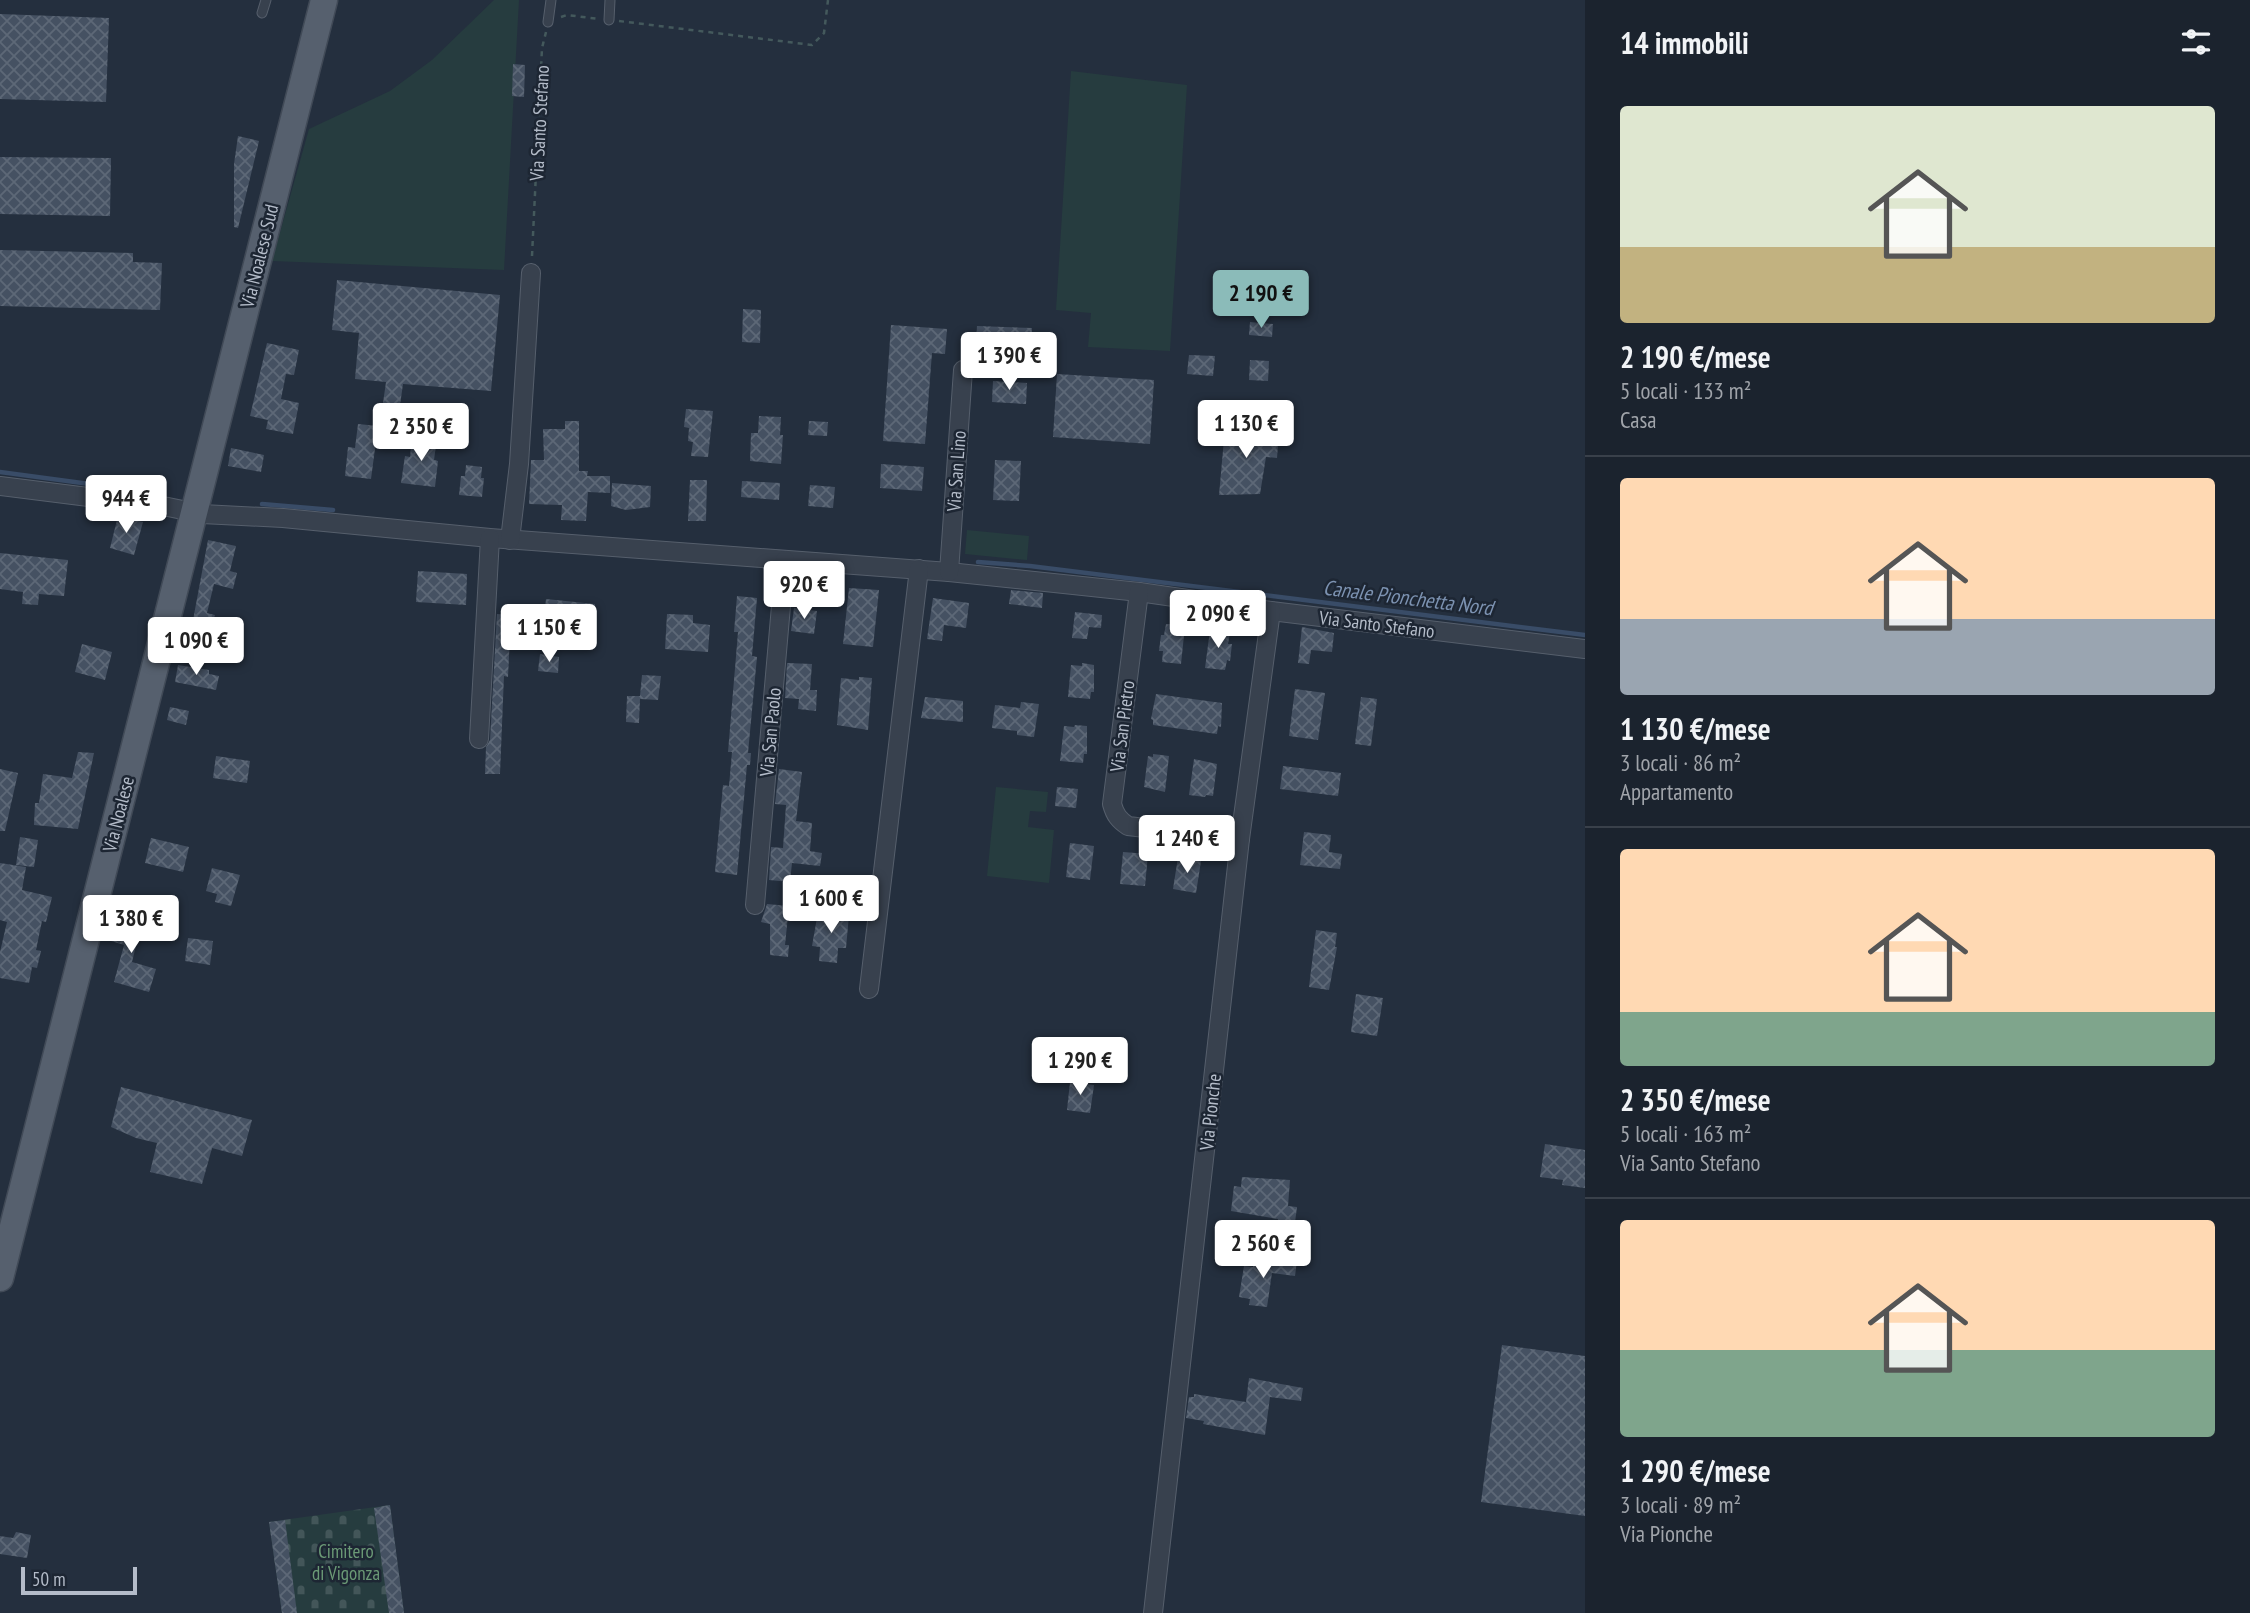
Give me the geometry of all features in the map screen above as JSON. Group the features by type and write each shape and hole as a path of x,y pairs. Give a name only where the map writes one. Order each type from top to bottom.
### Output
{"main road":[{"name":"Via Noalese Sud","path":"193,513 324,0"},
{"name":"Via Noalese","path":"0,1278 193,513"}],"street":[{"path":"510,540 519,464 531,274"},
{"name":"Via San Lino","path":"949,572 963,370"},
{"name":"Via Santo Stefano","path":"0,486 169,507 193,513 283,518 510,540 949,572 1139,592 1271,611 1585,649"},
{"path":"479,739 490,538"},
{"name":"Via San Paolo","path":"755,905 785,560"},
{"path":"869,989 919,569"},
{"name":"Via San Pietro","path":"1139,592 1112,804 1114,813 1128,826 1240,839"},
{"name":"Via Pionche","path":"1153,1613 1240,839 1271,611"}],"lane":[{"path":"262,13 266,0"},
{"path":"548,22 551,0"},
{"path":"609,20 610,0"}],"path":[{"path":"548,22 567,15 812,45 824,33 828,0"},
{"name":"Via Santo Stefano","path":"531,274 542,48 548,22"}],"green space":[{"path":"494,0 519,0 504,270 272,261 309,129 390,91 432,60"},
{"path":"1071,71 1187,85 1170,351 1088,347 1091,313 1056,310"},
{"path":"967,530 1029,536 1027,560 965,554"},
{"path":"996,787 1048,792 1046,812 1030,811 1028,827 1054,830 1049,883 987,876"},
{"name":"Cimitero di Vigonza","path":"390,1505 404,1613 282,1613 269,1522"}],"building":[{"path":"0,14 109,18 106,102 0,99"},
{"path":"513,64 525,65 524,97 512,96"},
{"path":"238,136 259,141 238,228 234,227 234,164"},
{"path":"0,157 111,158 110,216 0,214"},
{"path":"0,250 133,253 133,262 162,263 160,310 0,306"},
{"path":"337,280 500,295 491,391 403,384 400,405 383,403 386,382 355,379 359,333 332,330"},
{"path":"743,309 761,310 760,343 742,342"},
{"path":"1250,322 1273,324 1272,337 1249,335"},
{"path":"891,325 947,329 945,354 932,353 925,444 883,441"},
{"path":"977,326 1032,328 1030,359 975,356"},
{"path":"267,343 299,350 294,375 286,374 281,399 299,403 293,434 266,429 268,420 250,416"},
{"path":"1189,355 1215,356 1213,376 1187,374"},
{"path":"1250,360 1269,361 1268,381 1249,380"},
{"path":"1057,374 1154,380 1150,444 1053,437"},
{"path":"993,381 1027,383 1026,404 992,402"},
{"path":"686,409 713,411 708,457 691,456 693,442 688,441 689,428 684,427"},
{"path":"759,416 781,417 781,464 750,461 751,433 758,433"},
{"path":"565,421 579,421 579,471 588,471 587,476 610,476 610,493 588,492 586,521 561,520 562,505 529,504 531,460 544,460 543,429 565,429"},
{"path":"809,421 828,422 827,436 808,435"},
{"path":"358,424 378,426 371,479 345,476 348,447 355,448"},
{"path":"1225,428 1279,433 1277,458 1266,457 1260,494 1219,495"},
{"path":"412,435 437,438 434,460 438,461 435,487 401,483 405,456 410,457"},
{"path":"231,448 264,455 261,472 228,466"},
{"path":"995,460 1021,461 1019,501 993,500"},
{"path":"881,464 924,467 922,491 880,488"},
{"path":"466,465 482,467 482,497 459,495 461,476 465,476"},
{"path":"690,480 707,480 706,521 688,521"},
{"path":"742,481 780,483 779,500 741,497"},
{"path":"612,483 651,486 650,507 626,510 611,506"},
{"path":"810,485 835,487 833,508 808,506"},
{"path":"118,516 143,522 134,555 110,548"},
{"path":"208,540 236,546 230,571 237,573 233,589 214,584 207,613 215,615 212,624 222,627 218,644 190,636"},
{"path":"0,553 68,560 64,596 39,594 38,605 22,604 23,592 0,589"},
{"path":"418,571 467,574 466,605 416,602"},
{"path":"849,588 879,590 873,647 843,644"},
{"path":"1011,590 1043,593 1042,608 1009,604"},
{"path":"737,596 757,598 752,656 757,657 748,753 751,753 750,765 747,765 737,875 715,872 723,785 729,786 732,752 728,752 738,632 734,632"},
{"path":"933,598 969,603 966,628 944,625 942,641 927,639"},
{"path":"546,599 595,604 593,626 544,617"},
{"path":"794,608 817,611 814,634 791,631"},
{"path":"1075,612 1102,615 1101,628 1089,627 1087,639 1072,638"},
{"path":"497,614 511,615 508,677 504,676 500,774 485,774 486,747 490,740"},
{"path":"667,614 693,615 693,623 710,625 708,652 665,649"},
{"path":"1166,624 1185,626 1181,664 1162,662 1163,651 1159,651"},
{"path":"1302,627 1334,633 1332,652 1311,650 1309,664 1298,663"},
{"path":"1210,630 1230,633 1230,661 1227,660 1225,670 1205,668"},
{"path":"82,644 112,652 105,680 75,672"},
{"path":"540,654 559,657 558,673 538,671"},
{"path":"787,663 812,664 810,690 817,690 816,711 798,709 799,699 785,698"},
{"path":"1082,663 1094,665 1094,692 1091,692 1090,699 1068,697 1071,665 1082,666"},
{"path":"178,665 209,670 209,674 219,676 216,690 175,682"},
{"path":"642,675 661,676 658,700 640,699 639,723 626,722 627,696 640,696"},
{"path":"859,677 872,678 868,730 837,725 841,678 859,680"},
{"path":"1295,689 1325,693 1318,740 1289,736"},
{"path":"1156,694 1222,703 1221,727 1218,726 1217,734 1153,725 1151,719"},
{"path":"925,697 963,701 963,722 921,718"},
{"path":"1361,697 1377,699 1371,746 1355,744"},
{"path":"1021,702 1039,704 1034,737 1017,735 1017,731 992,728 995,705 1020,708"},
{"path":"170,707 189,711 186,725 167,720"},
{"path":"1064,726 1087,726 1087,754 1084,754 1083,763 1060,761"},
{"path":"78,752 94,753 78,829 34,825 35,803 39,803 43,774 72,778"},
{"path":"1153,754 1169,756 1165,792 1144,787 1148,756 1153,757"},
{"path":"216,756 250,761 247,783 213,778"},
{"path":"1194,759 1217,764 1213,796 1189,795"},
{"path":"1283,766 1341,773 1338,796 1280,789"},
{"path":"0,769 18,773 5,831 0,831"},
{"path":"779,769 802,772 796,821 812,823 810,851 822,853 820,866 792,863 790,882 769,880 771,847 783,848 786,805 775,804"},
{"path":"1057,787 1078,789 1076,808 1055,806"},
{"path":"1304,832 1331,835 1329,852 1342,854 1340,869 1300,865"},
{"path":"20,837 38,840 34,867 16,865"},
{"path":"151,838 189,847 183,872 145,863"},
{"path":"1070,843 1094,846 1090,880 1066,877"},
{"path":"1123,852 1148,854 1145,886 1120,884"},
{"path":"1178,857 1201,861 1196,893 1173,889"},
{"path":"0,863 26,867 22,890 52,897 46,922 42,921 36,950 41,951 37,968 32,967 29,983 0,978 0,952 7,922 0,920"},
{"path":"212,868 240,875 231,906 215,902 217,894 206,891"},
{"path":"767,904 789,906 785,945 789,945 788,957 770,955 770,924 761,922"},
{"path":"818,912 849,915 846,948 838,948 837,963 819,961 820,947 812,946"},
{"path":"133,914 143,917 132,962 156,969 149,992 114,982 124,945 111,941 117,917 131,920"},
{"path":"1316,930 1337,933 1329,990 1309,987"},
{"path":"188,938 213,941 210,965 185,961"},
{"path":"1356,994 1383,998 1377,1036 1351,1032"},
{"path":"1070,1082 1094,1085 1090,1113 1067,1110"},
{"path":"121,1087 252,1120 242,1156 212,1148 202,1184 150,1172 157,1143 136,1138 111,1127"},
{"path":"1545,1144 1585,1150 1585,1188 1562,1185 1563,1180 1540,1177"},
{"path":"1242,1177 1290,1180 1288,1206 1297,1207 1294,1230 1277,1228 1278,1219 1231,1211 1234,1186 1241,1187"},
{"path":"1273,1258 1297,1261 1295,1276 1272,1273 1267,1307 1249,1305 1250,1299 1239,1297 1244,1266 1253,1267 1253,1263 1272,1265"},
{"path":"1502,1345 1585,1356 1585,1516 1481,1502"},
{"path":"1249,1378 1303,1388 1301,1401 1270,1397 1265,1435 1203,1424 1204,1421 1186,1418 1189,1397 1194,1397 1194,1394 1246,1402"},
{"path":"390,1505 404,1613 389,1613 374,1508"},
{"path":"285,1520 297,1613 282,1613 269,1522"},
{"path":"16,1532 31,1535 27,1558 0,1554 0,1536 13,1538"}],"waterway":[{"name":"Canale Pionchetta Nord","path":"0,472 97,485"},
{"name":"Canale Pionchetta Nord","path":"262,504 333,510"},
{"name":"Canale Pionchetta Nord","path":"978,562 1030,566 1585,635"}]}
